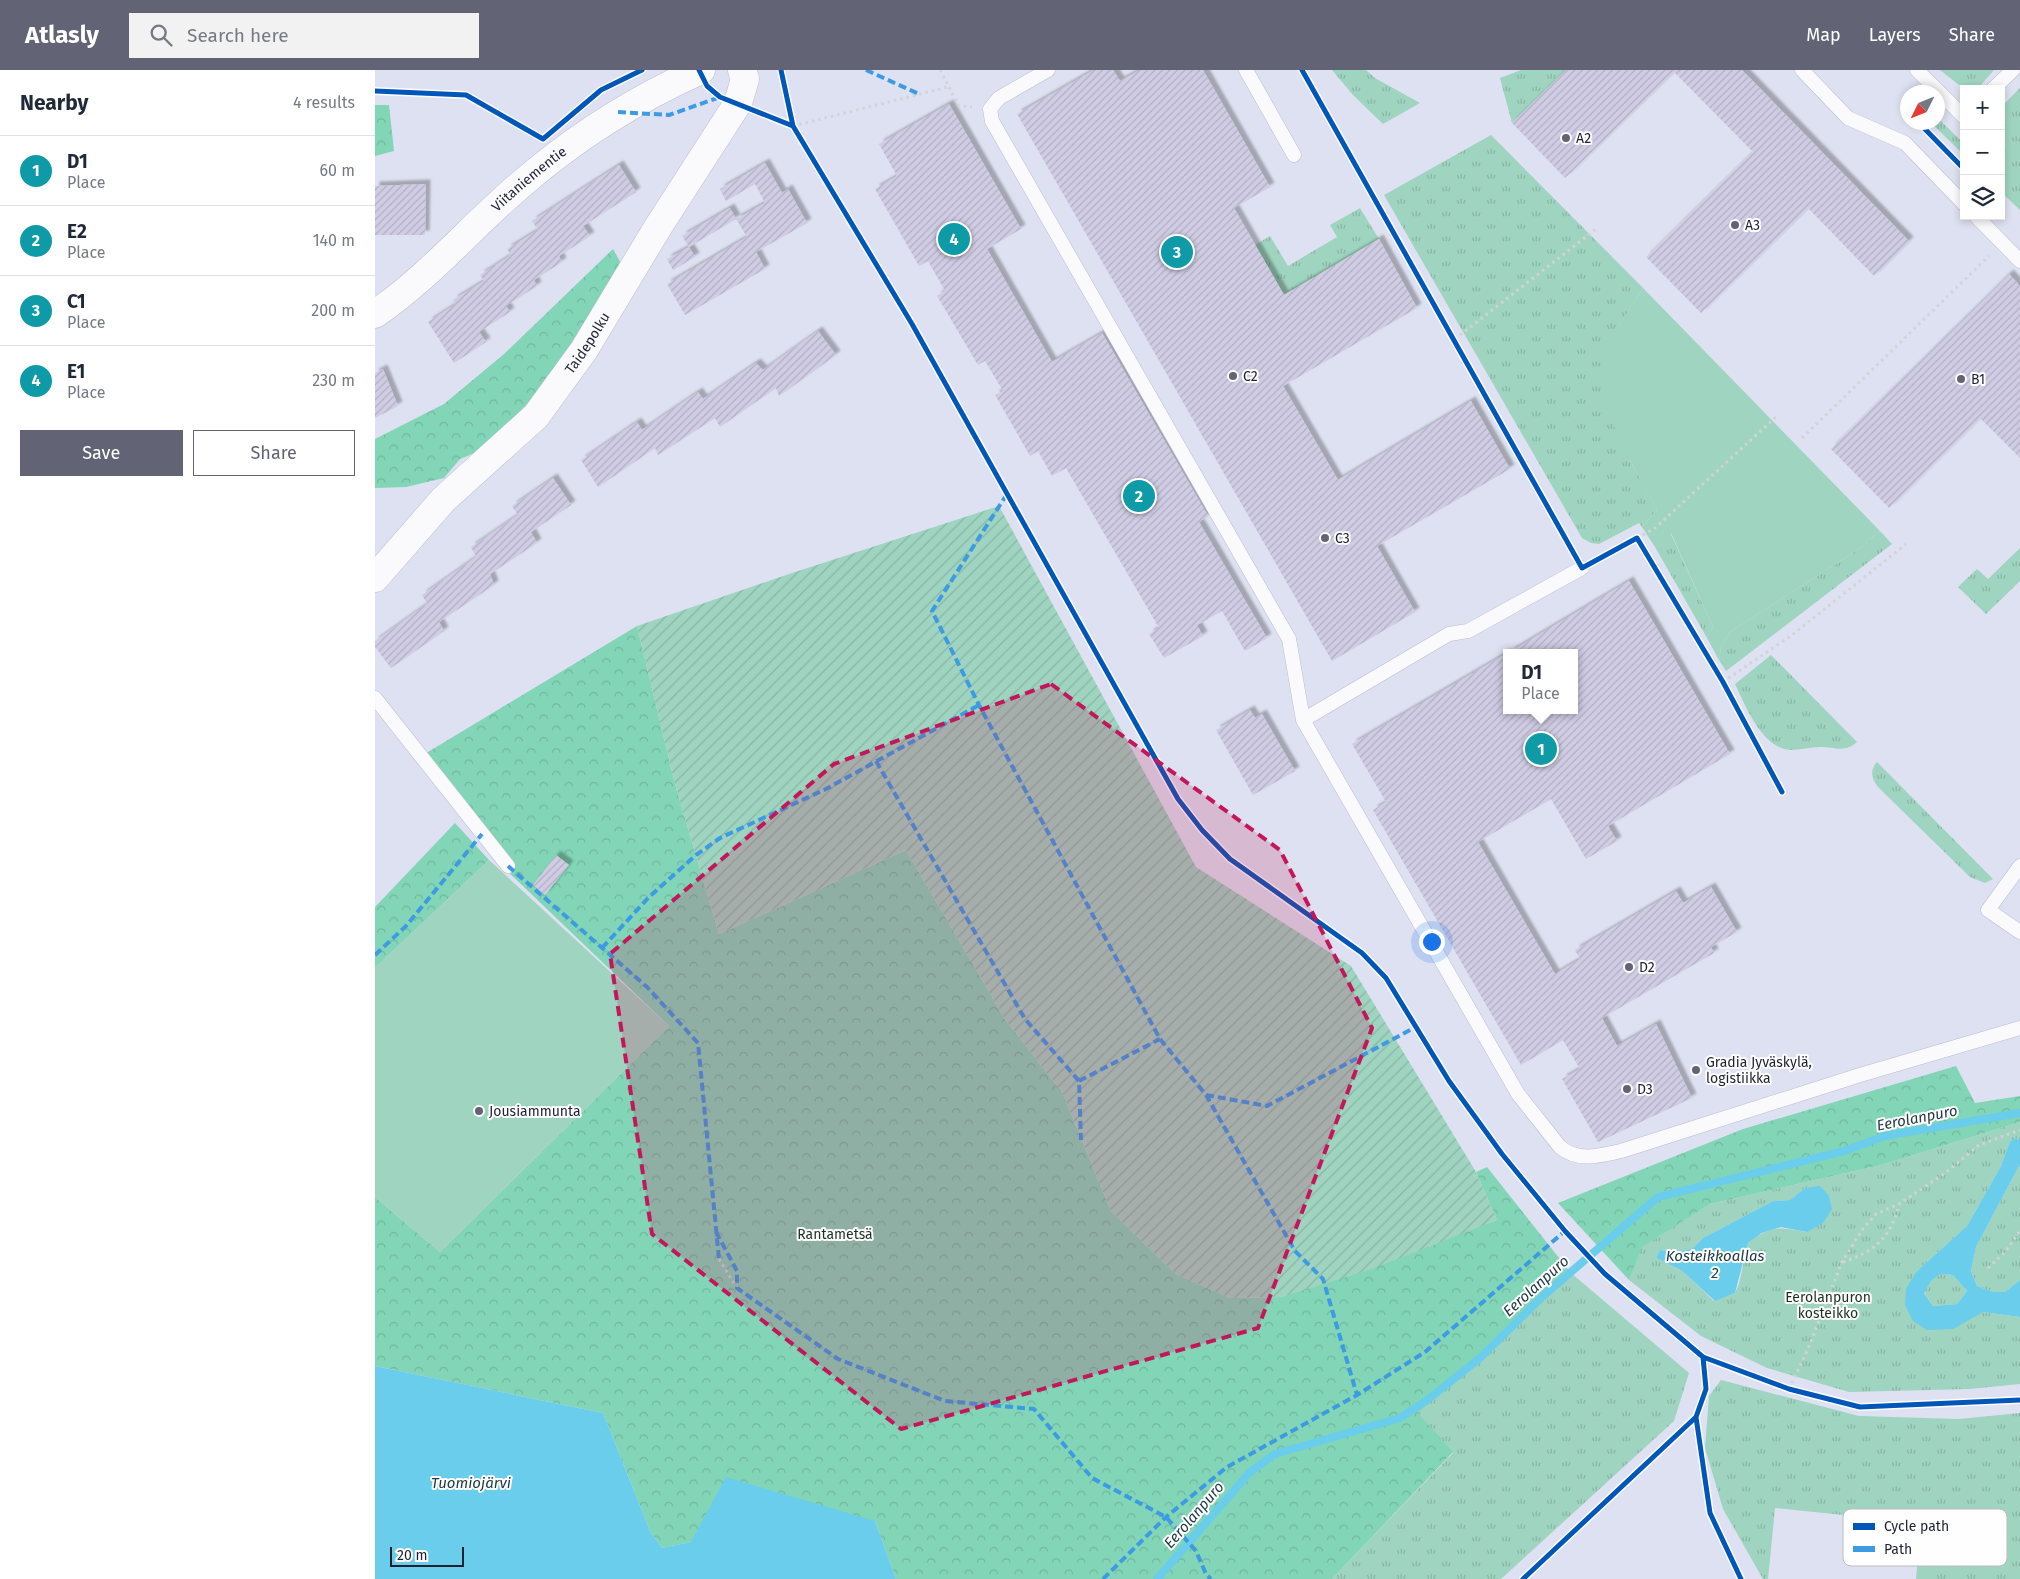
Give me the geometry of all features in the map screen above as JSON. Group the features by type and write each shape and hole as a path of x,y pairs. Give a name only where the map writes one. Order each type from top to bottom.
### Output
{"street":[{"name":"Viitaniementie","path":"375,314 441,262 518,186 570,144 618,112 701,70"},
{"name":"Taidepolku","path":"375,578 443,500 536,416 584,350 658,227 737,103 745,79 742,70"}],"lane":[{"path":"1047,70 999,98 990,109 992,121 1289,639 1303,720 1517,1094 1541,1126 1568,1154 1579,1157 1597,1157 1621,1151 1860,1075 2020,1028"},
{"path":"1246,70 1294,155"},
{"path":"1802,70 1848,118 1905,143 1960,200"},
{"path":"1917,70 1960,113"},
{"path":"1997,85 2013,70"},
{"path":"1980,220 2020,261"},
{"path":"1303,720 1449,634 1467,631 1582,568"},
{"path":"375,698 508,866"},
{"path":"2020,866 1988,910 2020,932"}],"path":[{"path":"941,70 959,106 990,109"},
{"path":"784,122 793,126 949,87"},
{"path":"791,116 793,126 798,134"},
{"path":"1455,339 1596,229"},
{"path":"1802,438 2002,243"},
{"path":"1451,331 1460,348"},
{"path":"1629,542 1655,528 1778,414"},
{"path":"1637,538 1642,546"},
{"path":"1723,682 1792,635 1906,544"},
{"path":"1718,674 1728,691"},
{"path":"1789,1390 1808,1349 1842,1262 1862,1230 1876,1214 1899,1204 1945,1173 1979,1145 2020,1130"},
{"path":"1842,1262 1873,1248 1889,1233 1899,1204"},
{"path":"1989,1268 2005,1252 2020,1231"},
{"path":"719,1259 737,1288"},
{"path":"1781,1386 1798,1392"}],"highlighted area":[{"path":"1051,684 1280,850 1372,1028 1258,1328 901,1429 652,1234 610,954 834,764"}],"green space":[{"path":"1332,70 1366,70 1375,78 1420,103 1383,124 1353,95"},
{"path":"1521,70 1566,70 1512,123 1500,78"},
{"path":"1940,70 1994,70 1981,85 1959,85"},
{"path":"2020,88 2020,210 2005,196 2005,103"},
{"path":"375,105 389,105 394,151 375,156"},
{"path":"1945,125 1960,140 1960,151 1938,130 1945,130"},
{"path":"1491,135 1643,288 1620,324 1603,362 1631,462 1657,510 1642,527 1639,523 1599,544 1591,543 1582,538 1384,195"},
{"path":"1360,208 1379,239 1284,295 1255,245 1270,236 1288,266 1337,237 1330,225"},
{"path":"613,249 623,267 549,381 484,449 460,459 444,478 406,487 375,488 375,439 444,404 504,354"},
{"path":"1643,288 1880,531 1859,549 1730,632 1721,647 1719,660 1707,638 1713,627 1671,533 1655,547 1642,527 1657,510 1632,464 1614,425 1602,390 1600,377 1605,354 1616,331"},
{"path":"999,506 1196,867 1351,966 1476,1172 1497,1220 1372,1269 1281,1297 1230,1298 1176,1274 1111,1211 1062,1092 1005,1019 906,850 719,934 675,784 637,626 792,573"},
{"path":"1880,531 1892,544 1726,671 1719,660 1721,647 1730,632 1859,549"},
{"path":"1670,532 1713,627 1707,638 1655,547"},
{"path":"2020,548 2020,581 1986,614 1958,587 1977,569 1988,579"},
{"name":"Rantametsä","path":"637,626 675,784 719,934 906,850 1005,1019 1062,1092 1111,1211 1176,1274 1230,1298 1281,1297 1497,1220 1476,1172 1487,1167 1571,1273 1418,1413 1453,1452 1332,1579 896,1579 875,1521 691,1542 662,1548 650,1531 603,1413 375,1366 375,1197 440,1252 669,1026 504,868 423,755"},
{"path":"1771,655 1857,742 1840,749 1821,747 1790,750 1771,742 1763,734 1749,714 1735,684"},
{"path":"1877,762 1993,879 1985,883 1970,877 1881,790 1876,784 1872,773"},
{"path":"455,823 489,860 375,968 375,907"},
{"name":"Jousiammunta","path":"489,860 669,1026 440,1252 375,1197 375,968"},
{"path":"1956,1066 1975,1103 2020,1096 2020,1122 1881,1165 1710,1204 1642,1247 1629,1280 1558,1203 1743,1129"},
{"name":"Eerolanpuron kosteikko","path":"2020,1122 2020,1140 2015,1138 2010,1143 2001,1166 1967,1226 1917,1271 1905,1305 1974,1316 1983,1312 2020,1317 2020,1384 1970,1389 1849,1392 1767,1368 1701,1336 1629,1280 1641,1247 1710,1204 1881,1165","holes":["1805,1188 1807,1232 1789,1229 1770,1230 1748,1243 1739,1284 1735,1293 1714,1301 1681,1270 1656,1258 1660,1250 1676,1252 1692,1249 1703,1238 1773,1201 1790,1200"]},
{"path":"2020,1164 2020,1280 2005,1292 1993,1292 1977,1286 1971,1271 1976,1247"},
{"path":"1571,1273 1689,1373 1674,1421 1501,1579 1332,1579 1453,1453 1417,1413"},
{"path":"1940,1274 1953,1275 1967,1291 1957,1304 1933,1306 1924,1292 1931,1281"},
{"path":"1721,1380 1859,1416 1959,1419 2020,1413 2020,1579 1916,1579 1917,1566 2007,1566 2007,1509 1843,1509 1843,1515 1775,1508 1768,1579 1763,1579 1723,1509 1705,1448 1709,1396"}],"water":[{"path":"2015,1138 2020,1140 2020,1164 1976,1247 1971,1271 1977,1286 1993,1292 2005,1292 2020,1280 2020,1317 1983,1312 1953,1329 1927,1330 1913,1321 1905,1305 1906,1289 1917,1271 1967,1226 2001,1166 2010,1142","holes":["1940,1274 1953,1275 1967,1291 1957,1304 1933,1306 1924,1293 1931,1281"]},
{"name":"Kosteikkoallas 2","path":"1820,1186 1829,1196 1832,1209 1823,1223 1807,1232 1781,1227 1762,1233 1748,1243 1735,1293 1715,1301 1681,1270 1656,1258 1660,1250 1676,1252 1692,1249 1703,1238 1773,1201 1790,1200 1805,1188"},
{"name":"Tuomiojärvi","path":"375,1366 603,1413 650,1531 662,1548 691,1542 726,1477 875,1521 896,1579 375,1579"}],"building":[{"path":"1094,70 1113,70 1120,81 1140,70 1203,70 1270,187 1234,208 1284,295 1379,239 1417,308 1283,386 1338,480 1471,401 1510,469 1377,546 1415,612 1332,661 1017,114"},
{"name":"A3","path":"1566,70 1742,70 1909,241 1874,276 1808,208 1701,313 1646,257 1753,152 1674,72 1565,178 1512,123"},
{"path":"949,104 1021,229 987,249 1052,362 1102,333 1208,516 1199,522 1267,638 1245,651 1222,611 1197,625 1203,636 1164,658 1149,634 1159,628 1066,468 1052,476 1038,451 1030,456 995,395 1003,391 985,361 978,365 937,296 945,291 928,261 919,266 875,189 897,176 879,144"},
{"path":"765,163 782,193 788,189 807,223 756,252 765,269 685,315 667,284 747,237 736,219 765,203 755,184 726,201 720,189"},
{"path":"619,165 636,192 583,226 590,236 559,256 562,262 534,280 537,286 506,306 510,312 479,332 486,342 454,363 428,322 456,304 453,300 484,281 480,275 511,255 507,249 538,230 532,221"},
{"path":"426,184 425,235 375,235 375,186"},
{"path":"730,208 736,219 689,247 682,236"},
{"path":"689,247 695,257 673,270 667,259"},
{"name":"B1","path":"2009,274 2020,286 2020,458 1980,418 1889,508 1831,449"},
{"path":"818,331 836,355 779,396 776,388 720,427 715,418 658,455 655,448 598,487 581,460 637,422 642,430 698,392 703,399 756,363 763,370"},
{"path":"383,369 398,406 375,418 375,373"},
{"path":"553,478 571,505 531,532 537,543 490,574 494,585 439,622 444,631 391,668 375,647 375,641 427,604 422,595 476,557 471,547 518,515 512,506"},
{"path":"1629,581 1730,754 1608,826 1617,841 1586,859 1551,799 1478,842 1555,974 1580,959 1575,950 1676,891 1683,903 1711,887 1737,932 1711,947 1714,953 1602,1018 1617,1046 1656,1024 1692,1098 1598,1142 1562,1079 1580,1069 1563,1040 1521,1065 1373,810 1386,802 1352,744 1503,655 1503,714 1578,714 1578,649 1515,649"},
{"path":"1250,710 1255,718 1262,714 1295,771 1253,795 1216,730"},
{"path":"556,855 569,865 545,895 533,885"}],"waterway":[{"name":"Eerolanpuro","path":"1157,1579 1250,1472 1275,1454 1400,1418 1430,1398 1480,1358 1542,1297 1658,1197 1844,1151 1885,1136 2020,1113"}],"marked path":[{"path":"866,70 919,94"},
{"path":"618,112 669,115 720,97"},
{"path":"1007,494 932,611 979,705 1160,1039 1206,1095 1295,1251 1323,1279 1357,1395"},
{"path":"602,948 649,897 696,855 720,838 826,789 979,705"},
{"path":"876,761 1025,1019 1079,1081 1081,1140"},
{"path":"375,955 406,926 482,834"},
{"path":"508,866 647,987 698,1043 719,1259"},
{"path":"1206,1095 1267,1106 1416,1027"},
{"path":"1079,1081 1160,1039"},
{"path":"1103,1579 1166,1517 1227,1467 1357,1395 1425,1352 1565,1231"},
{"path":"716,1232 737,1271 737,1288 838,1359 945,1401 1034,1409 1092,1478 1166,1517 1196,1551 1206,1574 1211,1579"}],"cycle path":[{"path":"375,91 466,95 543,139 601,90 642,70"},
{"path":"699,70 707,86 720,97 793,126"},
{"path":"781,70 793,126 912,324 1178,799 1202,830 1230,859 1362,953 1386,978 1449,1081 1502,1154 1565,1231 1605,1274 1703,1357 1789,1389 1860,1407 2020,1400"},
{"path":"1302,70 1582,568 1637,538 1723,682 1782,792"},
{"path":"1926,130 1960,165"},
{"path":"1703,1357 1706,1389 1696,1417 1710,1513 1741,1579"},
{"path":"1523,1579 1696,1417"}],"place":[{"name":"A2","path":"1566,138"},
{"name":"A3","path":"1735,225"},
{"name":"E1","path":"954,239"},
{"name":"C1","path":"1177,252"},
{"name":"C2","path":"1233,376"},
{"name":"B1","path":"1961,379"},
{"name":"E2","path":"1139,496"},
{"name":"C3","path":"1325,538"},
{"name":"D1","path":"1541,749"},
{"name":"D2","path":"1629,967"},
{"name":"Gradia Jyväskylä, logistiikka","path":"1696,1070"},
{"name":"D3","path":"1627,1089"},
{"name":"Jousiammunta","path":"479,1111"}]}
